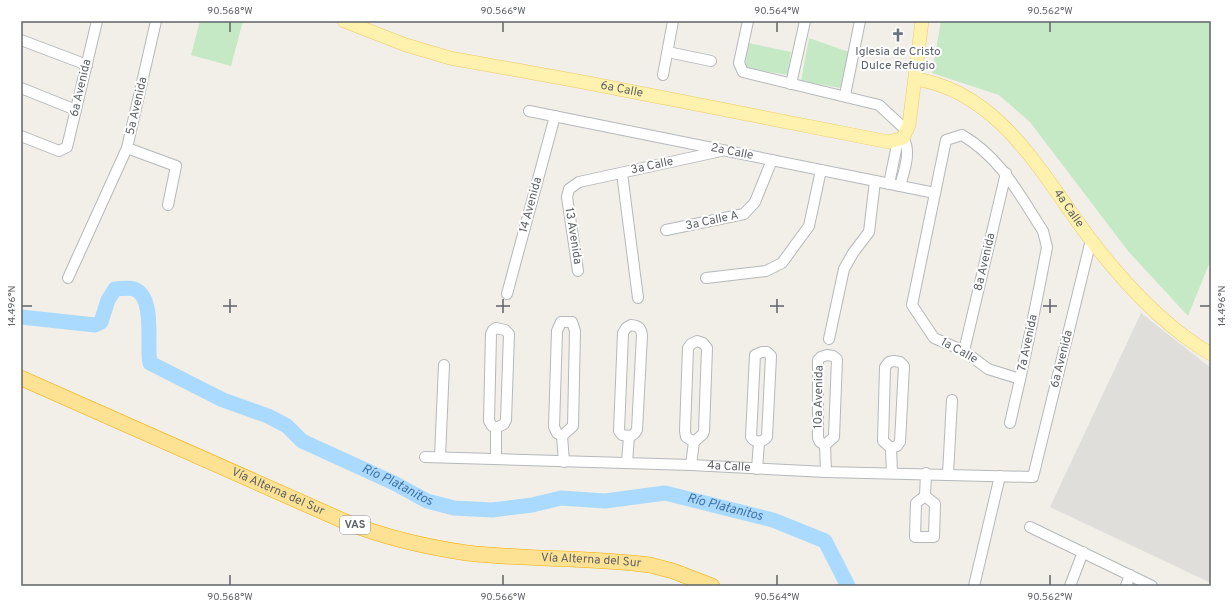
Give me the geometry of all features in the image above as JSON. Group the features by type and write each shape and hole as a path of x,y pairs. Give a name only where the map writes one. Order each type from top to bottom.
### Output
{"highway":[{"name":"Vía Alterna del Sur","path":"21,378 346,522 386,536 426,546 468,553 650,565 673,571 712,586"},
{"name":"Vía Alterna del Sur","path":"21,389 341,531 384,545 423,555 467,562 640,572 662,577 689,586"}],"main road":[{"name":"6a Calle","path":"344,21 406,45 450,58 583,82 868,139 889,142 902,136"},
{"path":"902,136 916,79 922,21"},
{"name":"4a Calle","path":"916,79 962,94 990,112 1026,152 1091,240 1145,302 1179,332 1211,354"}],"street":[{"name":"6a Avenida","path":"21,136 59,151 67,147 97,21"},
{"name":"5a Avenida","path":"156,21 127,148 176,166 168,205"},
{"path":"663,75 673,21"},
{"path":"748,21 739,63 740,69 744,73 845,95 879,105 905,142 907,152 900,186"},
{"path":"791,84 805,21"},
{"path":"845,95 860,21"},
{"path":"21,40 87,65"},
{"path":"668,52 711,61"},
{"path":"21,88 76,110"},
{"name":"2a Calle","path":"529,111 935,193"},
{"name":"14 Avenida","path":"507,294 555,116"},
{"path":"889,184 902,136"},
{"path":"935,193 946,140 962,136 980,146 1006,173"},
{"path":"68,278 127,148"},
{"name":"3a Calle","path":"579,182 725,150"},
{"name":"3a Calle A","path":"666,230 744,214 755,202 772,160"},
{"path":"706,278 766,271 782,263 809,226 821,170"},
{"path":"622,173 638,298"},
{"name":"7a Avenida","path":"1006,173 1043,231 1047,247 1035,312 1010,423"},
{"name":"8a Avenida","path":"964,351 1006,173"},
{"path":"829,339 844,269 853,253 869,232 874,181"},
{"name":"13 Avenida","path":"578,271 567,197 569,189 579,182"},
{"name":"1a Calle","path":"935,193 912,305 934,338 964,351 988,369 1020,379"},
{"name":"6a Avenida","path":"1033,477 1091,240"},
{"path":"561,322 572,322 575,331 573,426 562,436 557,433 554,427 557,331 561,322"},
{"path":"631,325 638,326 642,329 642,335 637,430 630,436 622,435 620,431 623,333 626,328 631,325"},
{"path":"500,328 509,334 506,420 504,424 496,428 492,426 489,421 491,334 492,330 500,328"},
{"path":"691,465 694,442 703,434 704,430 707,348 703,343 697,340 688,348 685,430 686,437 694,442"},
{"path":"762,352 767,352 770,356 770,378 767,437 763,441 759,442 753,440 751,437 755,355 762,352"},
{"name":"10a Avenida","path":"825,445 834,437 837,359 833,356 827,355 818,360 818,438 825,445 826,472"},
{"path":"894,361 900,362 904,366 900,442 897,446 891,448 883,442 885,367 889,362 894,361"},
{"path":"440,457 444,365"},
{"path":"948,474 952,400"},
{"path":"496,428 496,459"},
{"path":"562,436 564,462"},
{"path":"627,463 630,436"},
{"path":"757,469 759,442"},
{"path":"891,448 892,473"},
{"name":"4a Calle","path":"424,457 691,465 826,472 926,473 1033,477"},
{"path":"925,496 926,473"},
{"path":"974,586 1000,476"},
{"path":"1030,527 1152,586"},
{"path":"1070,586 1083,552"},
{"path":"1126,586 1130,575"}],"shaded area":[{"path":"1141,313 1211,368 1211,583 1050,507"}],"green space":[{"path":"200,21 243,21 231,66 191,55"},
{"path":"941,21 1211,21 1211,259 1188,316 1128,251 1030,122 999,95 932,73"},
{"path":"809,38 849,52 841,88 801,81"},
{"path":"748,43 791,52 788,75 745,68"}],"waterway":[{"name":"Río Platanitos","path":"21,317 95,325 101,322 108,300 115,289 132,288 141,294 148,311 150,363 223,400 268,416 287,426 302,441 394,483 427,501 454,508 492,510 532,505 561,498 605,501 665,493 773,520 825,541 848,586"}],"place":[{"name":"Iglesia de Cristo Dulce Refugio","path":"898,35"}]}
